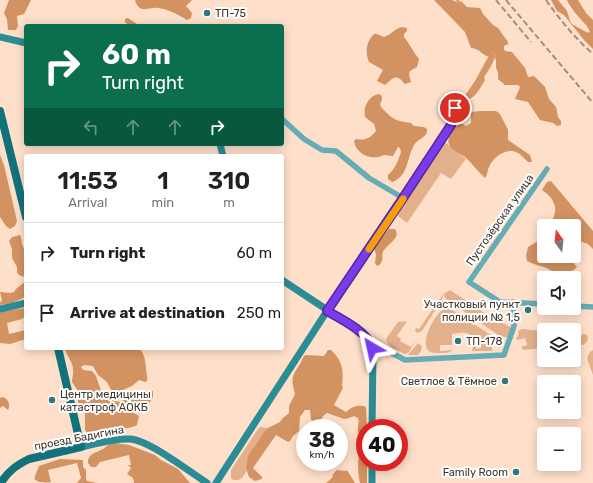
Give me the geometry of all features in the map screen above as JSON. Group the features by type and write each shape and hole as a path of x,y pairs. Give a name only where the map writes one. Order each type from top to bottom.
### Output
{"main road":[{"path":"0,111 24,209"},
{"path":"58,350 81,447"},
{"name":"проезд Бадигина","path":"1,483 12,469 29,459 81,447"}],"street":[{"path":"0,36 24,42"},
{"path":"216,483 327,311 451,125 455,108"},
{"path":"284,121 304,139 322,150 336,150 369,178 403,198"},
{"name":"Пустозёрская улица","path":"513,302 500,302 469,282 547,169"},
{"path":"284,281 369,339 373,360 372,419"},
{"path":"371,346 375,344 405,360 504,355 514,326 513,302 537,304"},
{"path":"0,309 24,303"},
{"path":"581,306 593,307"},
{"name":"проезд Бадигина","path":"81,447 115,440 136,440 159,452 207,483"},
{"path":"372,471 372,483"}],"shaded area":[{"path":"9,0 31,0 24,14 17,16 18,26 16,30 8,30 7,19 4,13"},
{"path":"135,0 192,0 186,6 192,13 191,18 187,20 173,12 162,9 142,9 137,5"},
{"path":"434,0 452,0 459,3 461,1 467,7 480,8 483,14 493,25 498,28 508,42 508,44 504,46 505,51 512,52 525,68 528,77 534,76 545,87 549,99 556,107 561,125 557,126 553,123 540,120 528,102 515,99 520,87 518,85 505,85 498,79 495,58 496,54 493,51 489,57 476,49 471,48 465,32"},
{"path":"551,0 558,0 567,11 572,24 588,33 590,31 572,9 567,0 578,0 586,13 593,20 593,49 564,15 557,11"},
{"path":"128,18 137,24 127,24 125,19"},
{"path":"402,27 407,28 404,37 419,59 417,67 410,72 409,76 411,82 405,84 401,79 396,77 385,85 377,81 383,70 369,62 367,51 369,40 374,34 384,37"},
{"path":"493,51 496,54 484,77 485,80 475,95 466,100 466,94"},
{"path":"378,94 381,95 382,98 380,104 381,107 391,117 411,123 414,126 424,127 427,129 426,134 414,145 404,172 397,180 392,182 388,179 388,175 393,170 397,162 401,152 400,148 398,147 393,156 384,155 380,157 370,157 358,150 354,141 356,139 362,140 368,138 376,131 374,124 365,117 365,110 371,97"},
{"path":"496,111 500,114 508,130 508,140 530,155 532,162 528,162 514,151 505,152 494,159 488,168 485,178 465,157 455,151 449,143 450,134 453,129 461,123 466,126 471,123 472,112"},
{"path":"446,143 466,159 451,179 441,173 407,223 398,216 398,212 443,144"},
{"path":"0,155 4,165 17,221 15,226 10,229 0,217"},
{"path":"551,181 593,231 593,249 588,244 581,242 581,219 553,219 555,206 551,198 542,190 547,182"},
{"path":"389,229 395,229 397,235 384,250 381,263 377,266 375,263 376,255 374,248"},
{"path":"20,235 21,237 24,249 24,276 17,273 17,267 12,258 12,249 9,241 12,237"},
{"path":"536,242 537,263 574,263 577,267 571,271 552,271 527,261 526,256 528,247"},
{"path":"24,283 24,297 12,303 0,305 0,302 2,301 0,292 10,293 14,292"},
{"path":"450,290 498,322 510,327 511,329 508,337 501,337 445,298 444,294"},
{"path":"444,293 442,299 422,331 417,333 415,331 416,328 419,329"},
{"path":"24,308 24,318 7,323 9,334 24,330 24,340 10,344 0,343 0,311"},
{"path":"445,308 452,310 491,335 492,351 472,351 473,347 476,346 476,349 481,348 481,338 476,338 476,340 471,335 462,333 452,334 452,345 440,345 440,351 453,350 447,353 430,352 426,348 426,341 431,325 435,318"},
{"path":"407,321 397,336 401,339 400,341 411,347 417,338 409,352 405,354 391,347 386,339 398,322"},
{"path":"522,329 537,330 537,349 523,350 521,347 527,345 525,338 518,340 516,339 519,334 518,331"},
{"path":"582,334 587,335 588,338 587,342 583,345 581,345"},
{"path":"418,343 422,346 418,355 408,355"},
{"path":"66,350 140,350 145,359 147,381 145,382 139,380 132,386 118,392 111,390 107,382 98,375 93,366 84,365 81,367 83,370 92,371 96,376 101,391 111,396 118,402 138,392 153,391 153,397 146,408 142,409 139,404 136,403 130,405 131,411 139,416 137,425 132,427 111,429 99,437 90,437 85,430 85,411 78,406 78,391 72,382 73,366"},
{"path":"328,350 331,350 338,358 342,370 343,388 334,405 346,412 355,406 366,407 367,419 358,419 354,416 344,419 327,413 322,419 311,419 310,410 305,410 300,419 296,419 296,434 290,441 288,442 276,435 253,468 262,477 262,479 255,481 249,477 246,468 248,456 264,432 268,428 280,422 289,413 289,406 295,394 292,381 293,375 304,356 324,356"},
{"path":"593,350 593,375 587,358"},
{"path":"2,397 8,402 8,410 3,406 0,408 0,398"},
{"path":"260,427 268,428 252,451 247,462 247,470 243,477 239,480 231,479 231,470"},
{"path":"114,443 129,445 155,455 178,469 190,483 134,483 133,478 127,474 131,468 128,465 131,465 129,455 100,462 96,467 91,467 88,463 89,457"},
{"path":"60,459 83,460 83,467 86,470 87,481 97,483 77,483 81,478 77,463 48,470 51,482 36,480 35,476 39,466"},
{"path":"336,471 348,471 355,483 326,483 332,478"},
{"path":"359,471 367,471 367,483 360,483"}],"waterway":[{"path":"457,0 483,30 490,32 498,47 494,55"}],"railway":[{"path":"496,0 531,42"},
{"path":"506,0 593,103"},
{"path":"546,0 580,42 593,54"}],"slow traffic":[{"path":"369,249 403,199"}],"place":[{"name":"ТП-75","path":"207,13"},
{"name":"Участковый пункт полиции № 1,5","path":"528,310"},
{"name":"ТП-178","path":"458,341"},
{"name":"Светлое & Тёмное","path":"505,381"},
{"name":"Центр медицины катастроф АОКБ","path":"52,400"},
{"name":"Family Room","path":"516,472"}],"route":[{"path":"372,348 369,339 362,333 347,322 327,311 451,125 455,108"}]}
